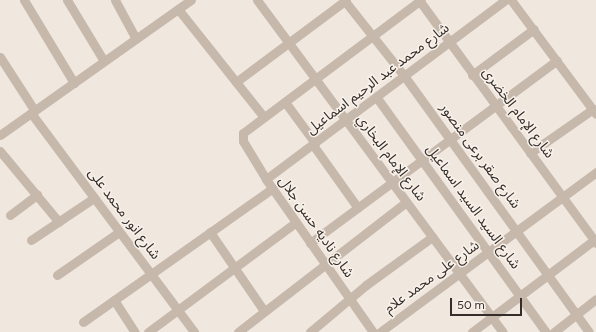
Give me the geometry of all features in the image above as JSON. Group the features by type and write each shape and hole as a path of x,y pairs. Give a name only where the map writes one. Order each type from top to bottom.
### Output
{"street":[{"path":"24,0 74,83"},
{"path":"67,0 104,61"},
{"path":"115,0 136,39"},
{"path":"0,135 191,0"},
{"name":"شارع الإمام البخاري","path":"257,0 288,44 503,332"},
{"path":"236,82 345,0"},
{"name":"شارع صقر برعى منصور","path":"345,0 370,38 405,77 518,231 589,332"},
{"path":"178,9 264,117 420,0"},
{"name":"شارع الإمام الخضرى","path":"420,0 472,75 563,196 595,242"},
{"name":"شارع محمد عبد الرحيم اسماعيل","path":"266,179 346,122 450,44 505,0"},
{"path":"511,0 594,111 530,153"},
{"path":"472,75 534,29"},
{"name":"شارع انور محمد على","path":"0,57 33,112 94,198 194,332"},
{"path":"310,243 557,60"},
{"name":"شارع السيد السيد اسماعيل","path":"377,98 421,161 490,252 519,296 546,332"},
{"path":"285,102 358,208"},
{"name":"شارع ناديه حسن جلال","path":"264,117 243,133 243,141 266,179 373,332"},
{"path":"0,151 59,222"},
{"name":"شارع على محمد علام","path":"380,332 461,274 596,172"},
{"path":"83,322 273,188"},
{"path":"10,215 37,195"},
{"path":"31,240 94,198"},
{"path":"238,332 406,202"},
{"path":"148,332 296,222"},
{"path":"57,275 119,232"},
{"path":"210,232 264,311"},
{"path":"310,332 321,329 350,300 432,237"},
{"path":"472,332 548,274 595,242"},
{"path":"554,332 596,299"},
{"path":"114,300 135,332"}]}
